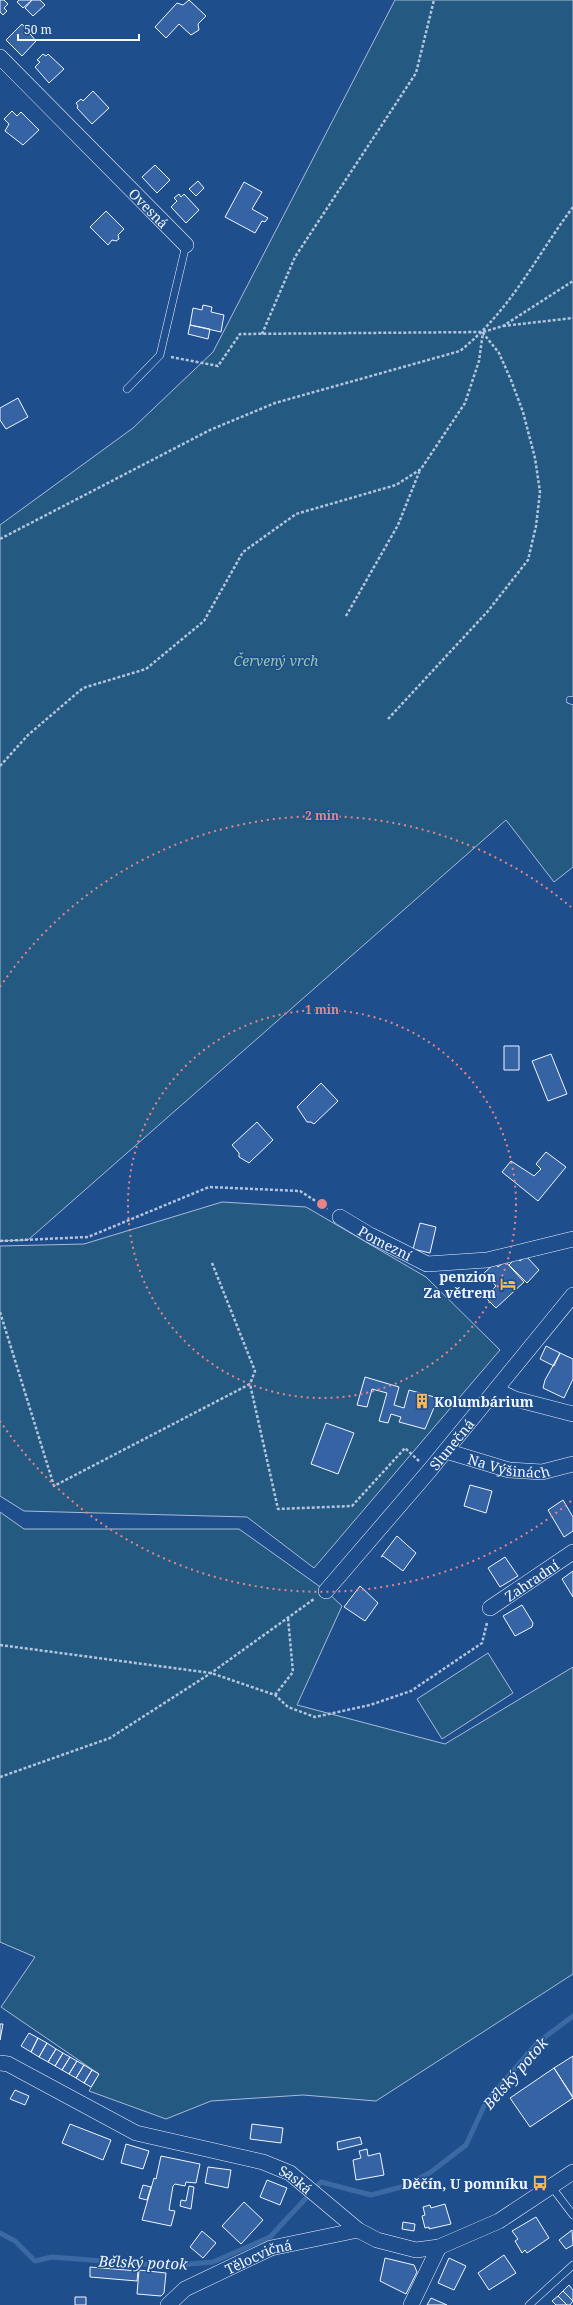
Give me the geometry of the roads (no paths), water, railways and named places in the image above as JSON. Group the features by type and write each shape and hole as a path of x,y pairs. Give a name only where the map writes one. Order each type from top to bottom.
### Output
{"street":[{"name":"Ovesná","path":"0,57 186,245"},
{"name":"Pomezní","path":"340,1217 370,1235 428,1264 487,1260 573,1239"},
{"name":"Slunečná","path":"326,1590 446,1451 573,1295"},
{"path":"496,1390 514,1399 573,1414"},
{"name":"Na Výšinách","path":"446,1451 509,1470 542,1472 573,1464"},
{"name":"Zahradní","path":"490,1608 573,1552"},
{"name":"Saská","path":"0,2063 8,2064 136,2133 263,2162 290,2173 358,2230 377,2240 416,2250 439,2247 499,2221 573,2172"},
{"name":"Tělocvičná","path":"168,2305 185,2289 271,2248 358,2230"},
{"path":"412,2305 439,2247"}],"lane":[{"name":"Ovesná","path":"127,389 160,355 186,245"},
{"path":"551,2186 573,2215"},
{"path":"529,2305 573,2265"}],"waterway":[{"name":"Bělský potok","path":"0,2233 15,2241 35,2261 52,2257 166,2266 213,2262 270,2237 321,2182 371,2195 405,2186 431,2172 466,2145 486,2102 537,2043 573,2016"}],"place":[{"name":"penzion Za větrem","path":"508,1284"},
{"name":"Kolumbárium","path":"422,1401"},
{"name":"Děčín, U pomníku","path":"540,2183"}],"park label":[{"name":"Červený vrch","path":"276,660"}]}
